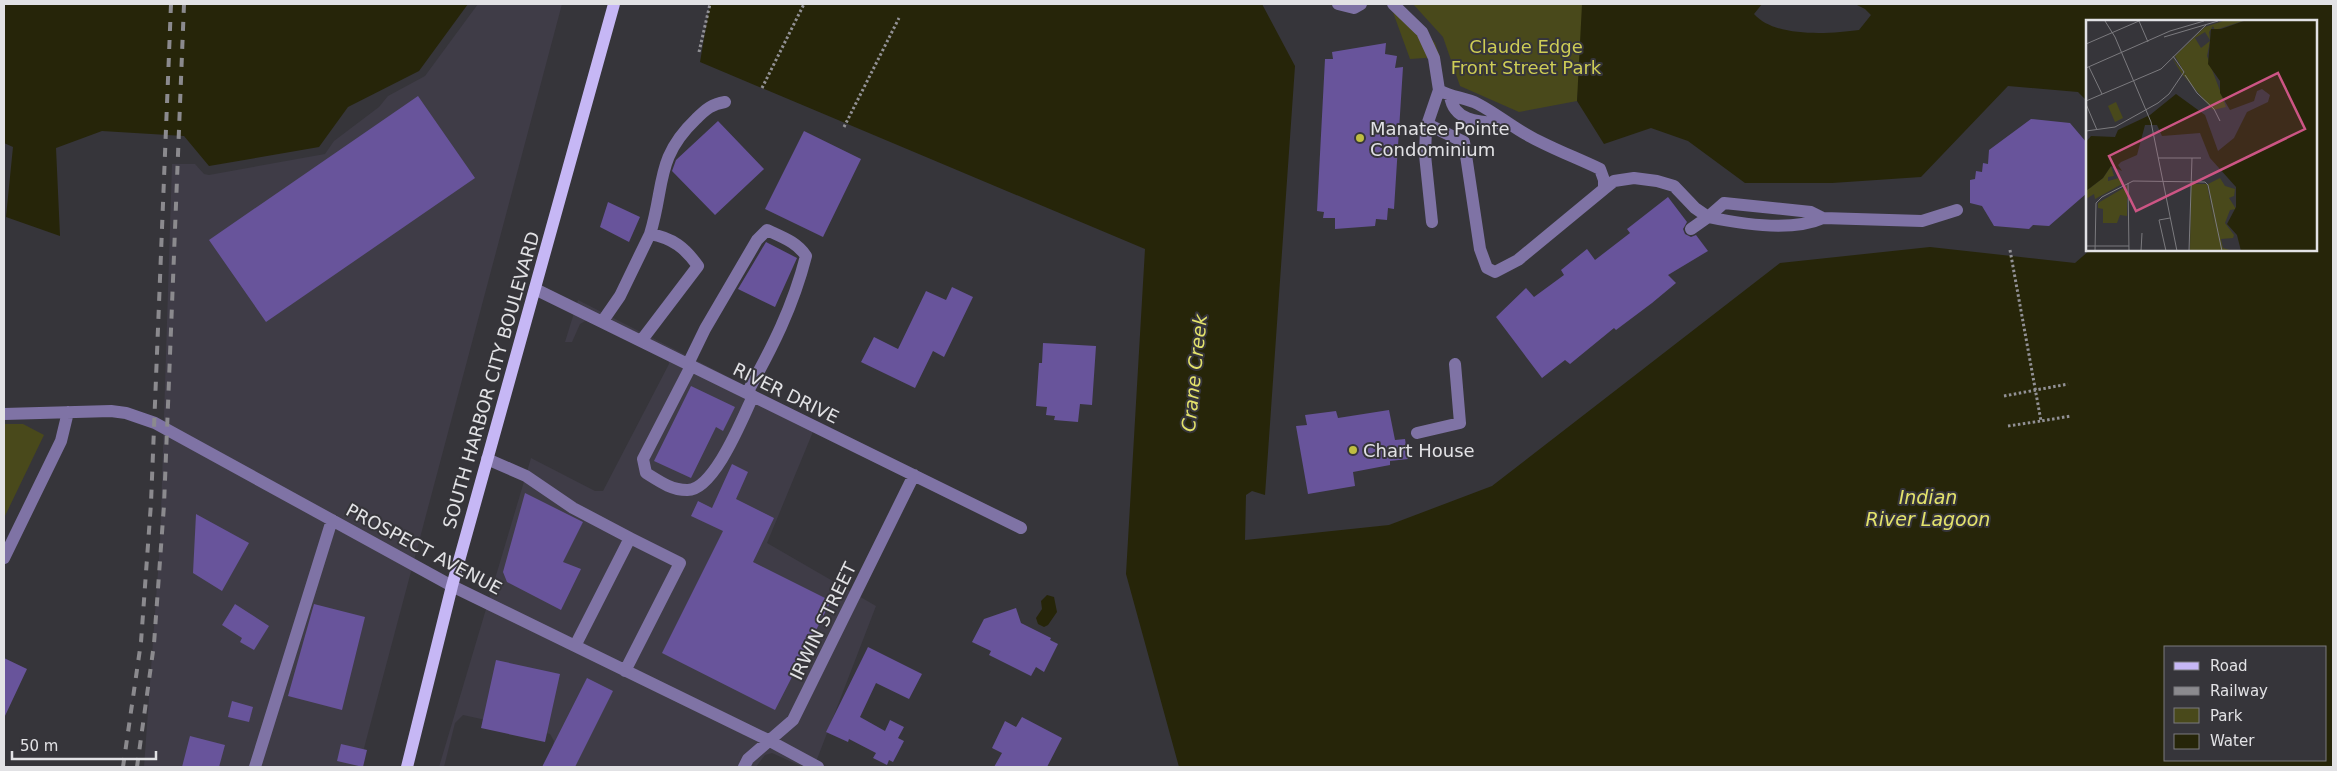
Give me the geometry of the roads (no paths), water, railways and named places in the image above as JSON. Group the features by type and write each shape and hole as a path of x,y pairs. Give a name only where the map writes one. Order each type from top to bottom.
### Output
{"main road":[{"name":"SOUTH HARBOR CITY BOULEVARD","path":"407,767 452,586 614,4"}],"street":[{"path":"1338,4 1354,8 1362,4"},
{"path":"1393,4 1422,32 1434,58 1445,93 1460,117 1507,124"},
{"path":"1445,93 1468,98 1490,110 1507,124 1533,138 1600,169 1674,186 1695,208 1708,217 1731,222 1788,225 1811,224 1823,218"},
{"path":"1432,222 1425,155 1428,124 1445,93"},
{"path":"602,322 620,296 650,234 661,178 670,150 687,128 712,104 725,102"},
{"path":"1428,124 1464,142 1480,249 1487,268 1495,272 1518,260 1614,182 1634,178"},
{"path":"1600,169 1604,180 1604,189"},
{"path":"1691,229 1724,203 1811,212 1823,218 1922,221 1957,210"},
{"path":"767,230 801,248 806,256 796,293 750,395 720,462 702,485 689,490 668,487 646,472 643,459 710,320 757,240 767,230"},
{"path":"641,341 698,266 685,248 664,237 650,234"},
{"name":"RIVER DRIVE","path":"535,289 1021,528"},
{"path":"1417,433 1460,423 1455,364"},
{"path":"4,558 61,441 68,412"},
{"name":"PROSPECT AVENUE","path":"4,414 126,413 155,423 452,586 768,740 818,767"},
{"path":"487,459 526,476 573,508 680,563 625,671"},
{"name":"IRWIN STREET","path":"744,767 748,759 793,720 914,475"},
{"path":"255,767 332,520"},
{"path":"575,646 630,538"}],"water":[{"path":"4,4 468,4 419,71 348,107 319,147 209,166 184,136 102,131 56,148 60,236 6,217 13,147 4,143"},
{"name":"Indian River Lagoon","path":"710,4 1262,4 1295,66 1265,495 1252,491 1246,495 1245,540 1389,525 1492,486 1780,263 1930,247 2075,263 2089,251 2317,251 2317,20 2086,20 2086,100 2078,92 2008,86 1921,177 1832,183 1745,183 1688,141 1651,128 1604,144 1577,101 1582,4 1762,4 1754,14 1763,22 1775,27 1789,31 1833,33 1859,30 1871,15 1865,9 1855,4 2333,4 2333,767 1179,767 1126,574 1145,249 700,62"},
{"path":"1047,595 1054,597 1057,612 1048,625 1044,627 1038,624 1036,618 1042,609 1041,601"}],"railway":[{"path":"123,767 141,642 151,503 171,4"},
{"path":"137,767 154,644 164,505 184,4"}],"place":[{"name":"Manatee Pointe Condominium","path":"1360,138"},
{"name":"Chart House","path":"1353,450"}],"park label":[{"name":"Claude Edge Front Street Park","path":"1526,56"}],"water label":[{"name":"Crane Creek","path":"1194,373"}]}
